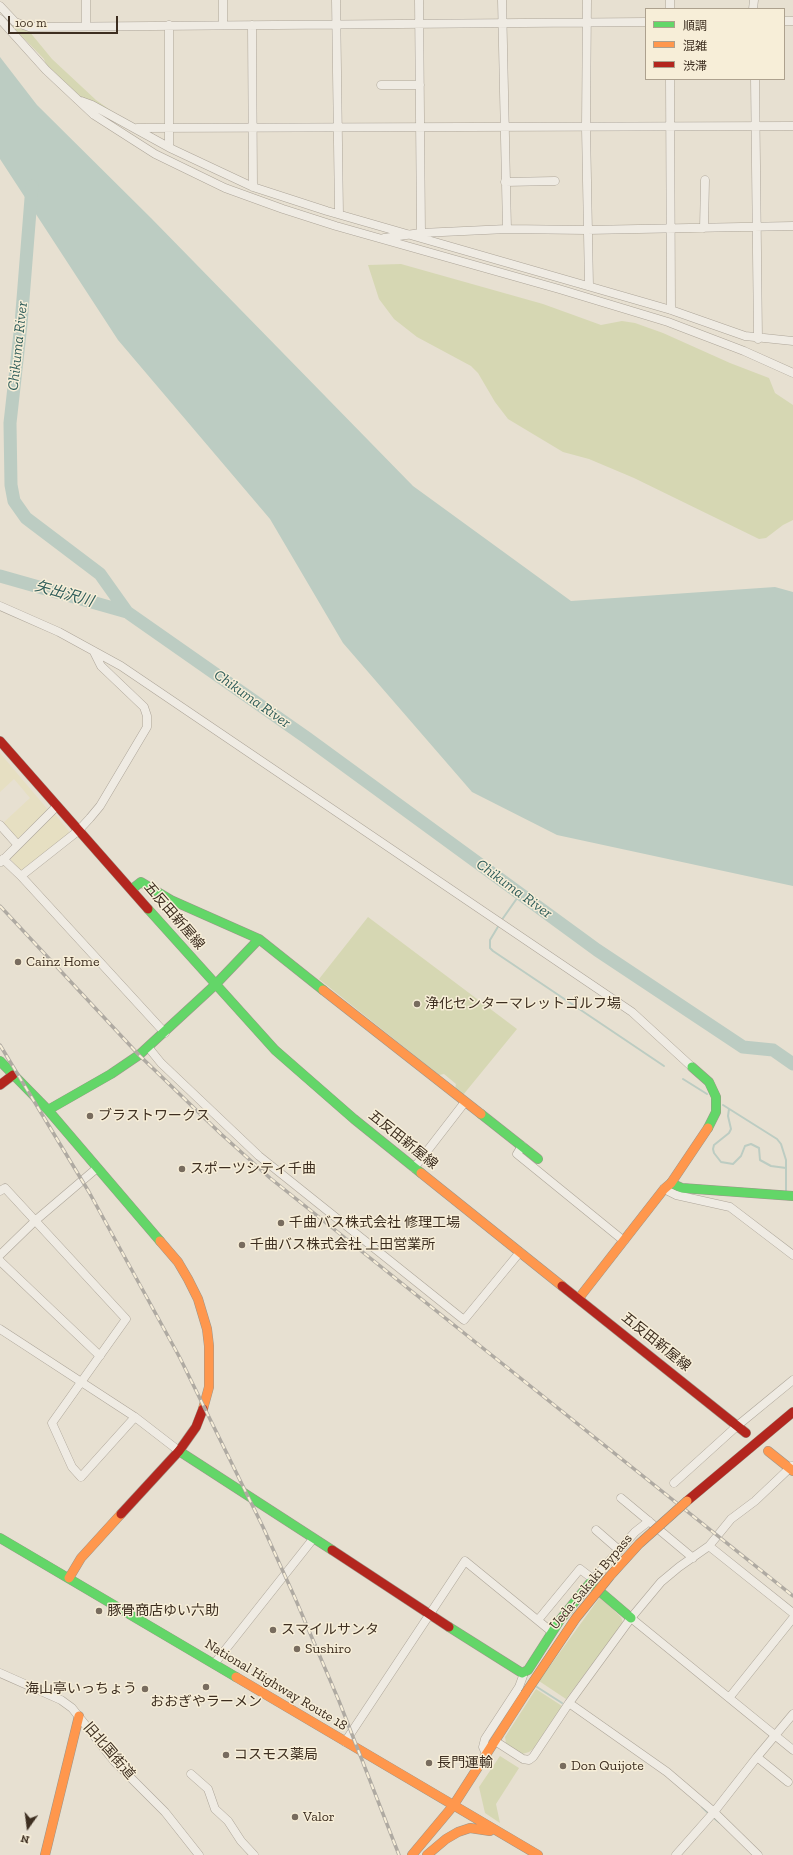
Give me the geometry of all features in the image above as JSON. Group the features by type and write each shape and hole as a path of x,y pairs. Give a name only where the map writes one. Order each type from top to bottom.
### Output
{"main road":[{"name":"五反田新屋線","path":"0,741 215,985 275,1050 414,1168 579,1298 746,1433"},
{"path":"132,889 141,882 171,900 259,939 538,1159"},
{"path":"48,1110 111,1074 148,1047 165,1033 215,985 259,939"},
{"path":"0,1060 48,1110 178,1262 193,1288 202,1314 209,1346 208,1387 206,1401 196,1427 179,1451 81,1558 69,1578"},
{"path":"579,1298 671,1183 708,1128 716,1112 716,1097 712,1087 692,1067"},
{"path":"0,1085 13,1075"},
{"path":"671,1183 682,1188 788,1196"},
{"name":"Ueda-Sakaki Bypass","path":"412,1855 452,1806 576,1618 610,1576 639,1544 687,1501 793,1412"},
{"path":"768,1450 792,1468"},
{"path":"179,1451 429,1616 517,1672 528,1670 552,1632 592,1581 631,1618"},
{"name":"National Highway Route 18","path":"0,1538 452,1806 538,1855"},
{"path":"45,1855 79,1716"},
{"path":"427,1855 446,1839 458,1832 470,1828 484,1829 506,1836"}],"street":[{"path":"86,0 86,26"},
{"path":"223,0 223,25"},
{"path":"336,0 339,214"},
{"path":"419,0 421,233"},
{"path":"502,0 506,128 505,182 507,229"},
{"path":"588,0 586,128 589,286"},
{"path":"0,6 15,22 29,27 645,22"},
{"path":"0,19 46,70 94,115 154,154 225,188 283,210 559,289 668,322 744,351 793,373"},
{"path":"252,25 253,187"},
{"path":"169,26 169,146"},
{"path":"670,80 671,310"},
{"path":"754,80 758,339"},
{"path":"381,85 420,85"},
{"path":"78,100 92,105 169,146 253,187 327,211 671,310 745,336 758,339 793,341"},
{"path":"136,128 670,128 755,125 793,126"},
{"path":"704,180 704,228"},
{"path":"505,182 556,181"},
{"path":"283,210 327,211"},
{"path":"381,239 421,233 507,229 587,230 793,226"},
{"path":"0,606 59,632 127,671 632,1012 692,1067"},
{"path":"21,876 78,831 100,806 147,727 148,722 144,707 101,666 94,651"},
{"path":"57,806 2,860 21,876 165,1033"},
{"path":"0,825 17,844"},
{"path":"148,1047 166,1069 259,1156 464,1320 520,1252"},
{"path":"414,1168 464,1102"},
{"path":"522,1146 516,1154 624,1241"},
{"path":"0,1255 36,1220 97,1168"},
{"path":"0,1191 5,1188 126,1319 52,1423 72,1467 81,1477 135,1417"},
{"path":"664,1190 676,1195 730,1207 793,1255"},
{"path":"0,1261 100,1356"},
{"path":"0,1329 135,1417 179,1451"},
{"path":"674,1483 737,1426 793,1380"},
{"path":"495,1741 516,1756 529,1760 538,1751 569,1703 631,1618 661,1582 709,1546 731,1519 755,1501 792,1468"},
{"path":"621,1498 693,1558"},
{"path":"538,1620 580,1569 592,1581 636,1532 649,1521"},
{"path":"596,1530 619,1550"},
{"path":"214,1664 313,1539"},
{"path":"709,1546 793,1613"},
{"path":"345,1742 465,1561 552,1632"},
{"path":"631,1618 793,1750"},
{"path":"729,1698 793,1618"},
{"path":"486,1754 483,1747 484,1739 519,1687 523,1676 522,1672"},
{"name":"旧北国街道","path":"0,1673 61,1700 72,1708 114,1761 165,1812 199,1855"},
{"path":"569,1703 667,1772 714,1812 758,1855"},
{"path":"676,1855 714,1812 793,1714"},
{"path":"757,1757 788,1782"},
{"path":"191,1774 208,1789 215,1809 228,1821 241,1841 254,1855"}],"shaded area":[{"path":"0,57 37,105 151,218 413,486 571,601 775,587 793,592 793,886 557,835 472,792 343,643 270,519 118,340 0,159"},
{"path":"0,753 49,811 17,839 3,823 30,798 14,779 0,792"},
{"path":"54,813 71,834 21,872 9,857"}],"green space":[{"path":"10,24 20,29 29,31 52,59 96,100 120,117 78,97 47,68 44,59"},
{"path":"401,264 543,304 601,325 622,321 635,323 663,333 730,363 769,378 775,393 793,405 793,520 783,525 766,538 759,539 634,478 589,459 563,452 508,419 495,402 478,373 471,366 417,337 394,319 379,299 368,265"},
{"name":"浄化センターマレットゴルフ場","path":"368,917 517,1029 463,1095 455,1089 456,1084 444,1074 439,1075 319,979"},
{"path":"600,1597 621,1617 623,1623 566,1699 539,1681"},
{"path":"536,1689 562,1706 533,1749 522,1754 508,1746 505,1737"},
{"path":"500,1756 519,1768 496,1804 500,1823 485,1813 479,1787"}],"waterway":[{"name":"Chikuma River","path":"32,186 21,324 10,423 11,485 14,501 26,518 100,574 127,612 307,738 597,950 743,1047 773,1050 793,1064"},
{"name":"矢出沢川","path":"0,576 127,612"},
{"path":"501,921 520,894"},
{"path":"499,925 490,940 490,948 493,951 664,1066"},
{"path":"683,1079 707,1094"},
{"path":"723,1105 777,1139 781,1144 786,1160 786,1192"},
{"path":"729,1109 728,1116 731,1129 729,1133 714,1145 713,1149 714,1153 721,1162 733,1164 741,1156 745,1146 751,1144 759,1148 760,1160 771,1166 786,1168"},
{"path":"537,1687 562,1703"},
{"path":"702,1807 708,1813"},
{"path":"715,1819 720,1823"}],"railway":[{"path":"0,906 139,1055 221,1134 270,1178 793,1596"},
{"path":"0,1045 89,1192 180,1358 263,1527 295,1598 339,1701 399,1855"}],"traffic: fast":[{"path":"132,889 141,882 171,900 259,939 323,990"},
{"path":"148,909 275,1050 354,1119 421,1173"},
{"path":"48,1110 111,1074 139,1055 215,985 259,939"},
{"path":"0,1061 48,1110 160,1241"},
{"path":"692,1067 709,1082 716,1097 716,1112 708,1128"},
{"path":"481,1114 538,1159"},
{"path":"671,1183 682,1188 793,1196"},
{"path":"179,1451 332,1550"},
{"path":"0,1538 236,1677"},
{"path":"449,1627 522,1673 528,1670 560,1620 590,1583 631,1618"}],"traffic: slow":[{"path":"323,990 481,1114"},
{"path":"579,1298 664,1189 671,1183 708,1128"},
{"path":"421,1173 562,1286"},
{"path":"160,1241 178,1262 188,1279 198,1299 207,1329 209,1346 209,1387 203,1409"},
{"path":"768,1451 793,1471"},
{"path":"525,1694 576,1618 610,1576 639,1544 687,1501"},
{"path":"69,1578 81,1558 121,1514"},
{"path":"236,1677 538,1855"},
{"path":"412,1855 453,1806 525,1694"},
{"path":"45,1855 79,1716"},
{"path":"427,1855 446,1839 458,1832 470,1828 490,1831"}],"traffic: jam":[{"path":"0,741 148,909"},
{"path":"0,1085 13,1075"},
{"path":"562,1286 746,1433"},
{"path":"121,1514 179,1451 196,1427 203,1409"},
{"path":"687,1501 793,1412"},
{"path":"332,1550 449,1627"}],"place":[{"name":"Cainz Home","path":"18,962"},
{"name":"浄化センターマレットゴルフ場","path":"417,1004"},
{"name":"ブラストワークス","path":"90,1116"},
{"name":"スポーツシティ千曲","path":"182,1169"},
{"name":"千曲バス株式会社 修理工場","path":"281,1223"},
{"name":"千曲バス株式会社 上田営業所","path":"242,1245"},
{"name":"豚骨商店ゆい六助","path":"99,1611"},
{"name":"スマイルサンタ","path":"273,1630"},
{"name":"Sushiro","path":"297,1649"},
{"name":"おおぎやラーメン","path":"206,1687"},
{"name":"海山亭いっちょう","path":"145,1689"},
{"name":"コスモス薬局","path":"226,1755"},
{"name":"長門運輸","path":"429,1763"},
{"name":"Don Quijote","path":"563,1766"},
{"name":"Valor","path":"295,1817"}]}
